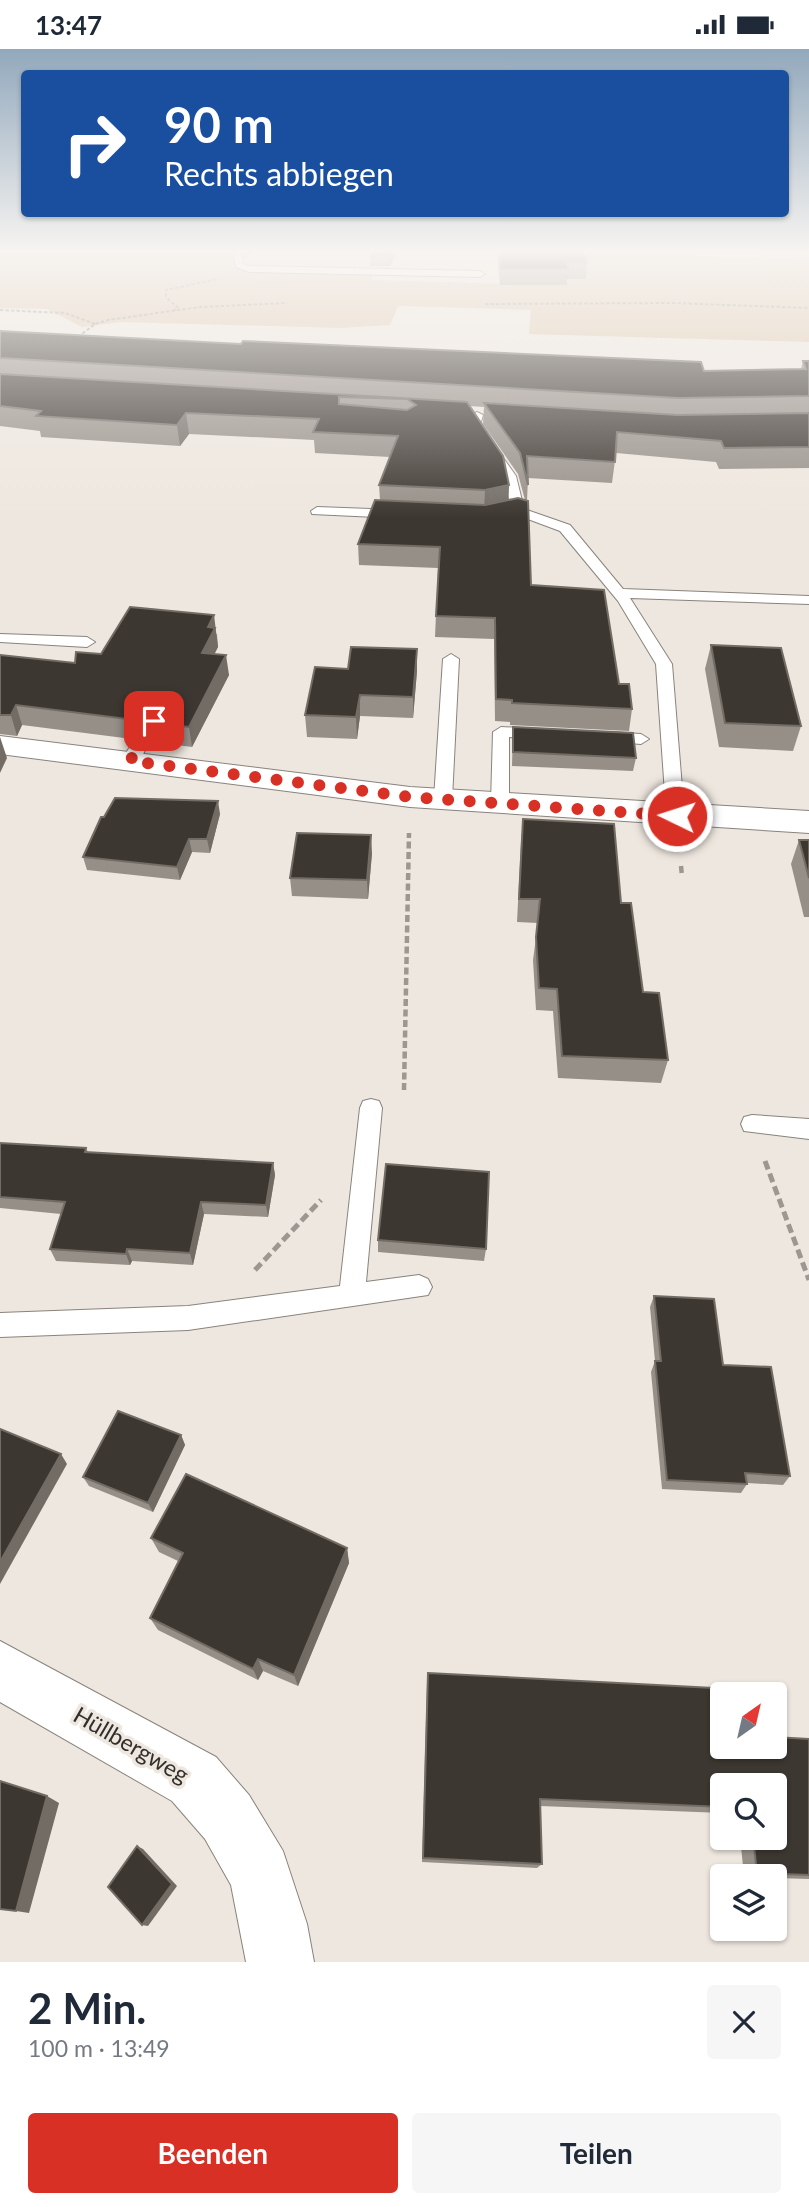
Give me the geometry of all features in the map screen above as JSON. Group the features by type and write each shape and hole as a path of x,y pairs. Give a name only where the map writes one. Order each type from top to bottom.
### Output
{"street":[{"path":"453,413 503,417"},
{"path":"0,745 443,799 500,803 677,827 809,822"},
{"name":"Hüllbergweg","path":"0,1669 194,1779 227,1817 260,1874 274,1924 280,1962"}],"lane":[{"path":"477,415 474,425 510,476 518,511"},
{"path":"317,511 415,515"},
{"path":"496,515 518,511 565,528 618,593 664,664 677,827"},
{"path":"618,593 809,599 806,589 809,589"},
{"path":"0,638 87,642"},
{"path":"443,799 451,659"},
{"path":"130,761 154,721"},
{"path":"500,803 501,732 552,734"},
{"path":"590,736 641,739"},
{"path":"352,1296 371,1108"},
{"path":"752,1124 809,1129"},
{"path":"0,1325 188,1318 419,1287"}],"path":[{"path":"752,1124 809,1280"}],"shaded area":[{"path":"714,339 809,339 809,342"}],"building":[{"path":"0,339 153,339 701,362 704,371 806,369 803,361 809,361 809,396 678,398 0,358"},
{"path":"0,374 467,402 503,456 509,485 485,490 379,485 398,436 313,432 319,419 186,413 177,425 36,416 41,411 0,406","holes":["339,397 407,399 416,405 407,410 339,404"]},
{"path":"484,403 678,415 809,413 809,447 724,448 721,441 617,432 615,462 527,456 528,485 520,453"},
{"path":"518,498 528,501 531,585 604,590 619,684 629,684 632,709 512,703 512,700 496,699 495,618 436,616 440,547 358,544 375,500 485,505"},
{"path":"130,607 214,615 208,627 215,628 202,653 226,655 189,727 149,722 161,700 149,694 142,697 127,719 16,705 11,715 0,715 0,655 75,663 76,652 101,654"},
{"path":"711,645 781,648 801,726 725,723"},
{"path":"351,647 417,649 413,697 360,695 356,717 305,715 315,667 348,669"},
{"path":"513,727 633,733 636,758 513,752"},
{"path":"115,798 218,801 207,839 189,839 177,867 83,857 101,817 104,817"},
{"path":"523,819 614,824 621,903 631,903 643,992 659,993 668,1060 562,1056 557,989 539,988 536,937 540,899 519,899"},
{"path":"297,833 371,835 367,880 290,878"},
{"path":"799,840 809,840 809,878"},
{"path":"0,1143 86,1148 85,1152 273,1163 266,1205 201,1202 190,1253 127,1249 126,1254 50,1249 65,1202 0,1197"},
{"path":"386,1164 489,1172 486,1249 378,1240"},
{"path":"654,1296 714,1299 723,1365 771,1367 790,1476 745,1473 747,1484 667,1480 655,1361 661,1361"},
{"path":"118,1411 181,1435 148,1503 83,1477"},
{"path":"0,1429 61,1454 0,1562"},
{"path":"186,1474 347,1548 294,1675 258,1659 253,1669 150,1618 183,1553 151,1538"},
{"path":"428,1673 710,1688 710,1759 788,1759 788,1738 809,1739 809,1875 787,1874 787,1864 756,1864 754,1850 787,1850 787,1773 710,1773 710,1806 540,1799 542,1864 423,1858"},
{"path":"0,1781 47,1796 16,1911 0,1909"},
{"path":"137,1846 172,1884 142,1925 108,1887"}],"route":[{"path":"154,721 130,761 410,797 677,816"}]}
